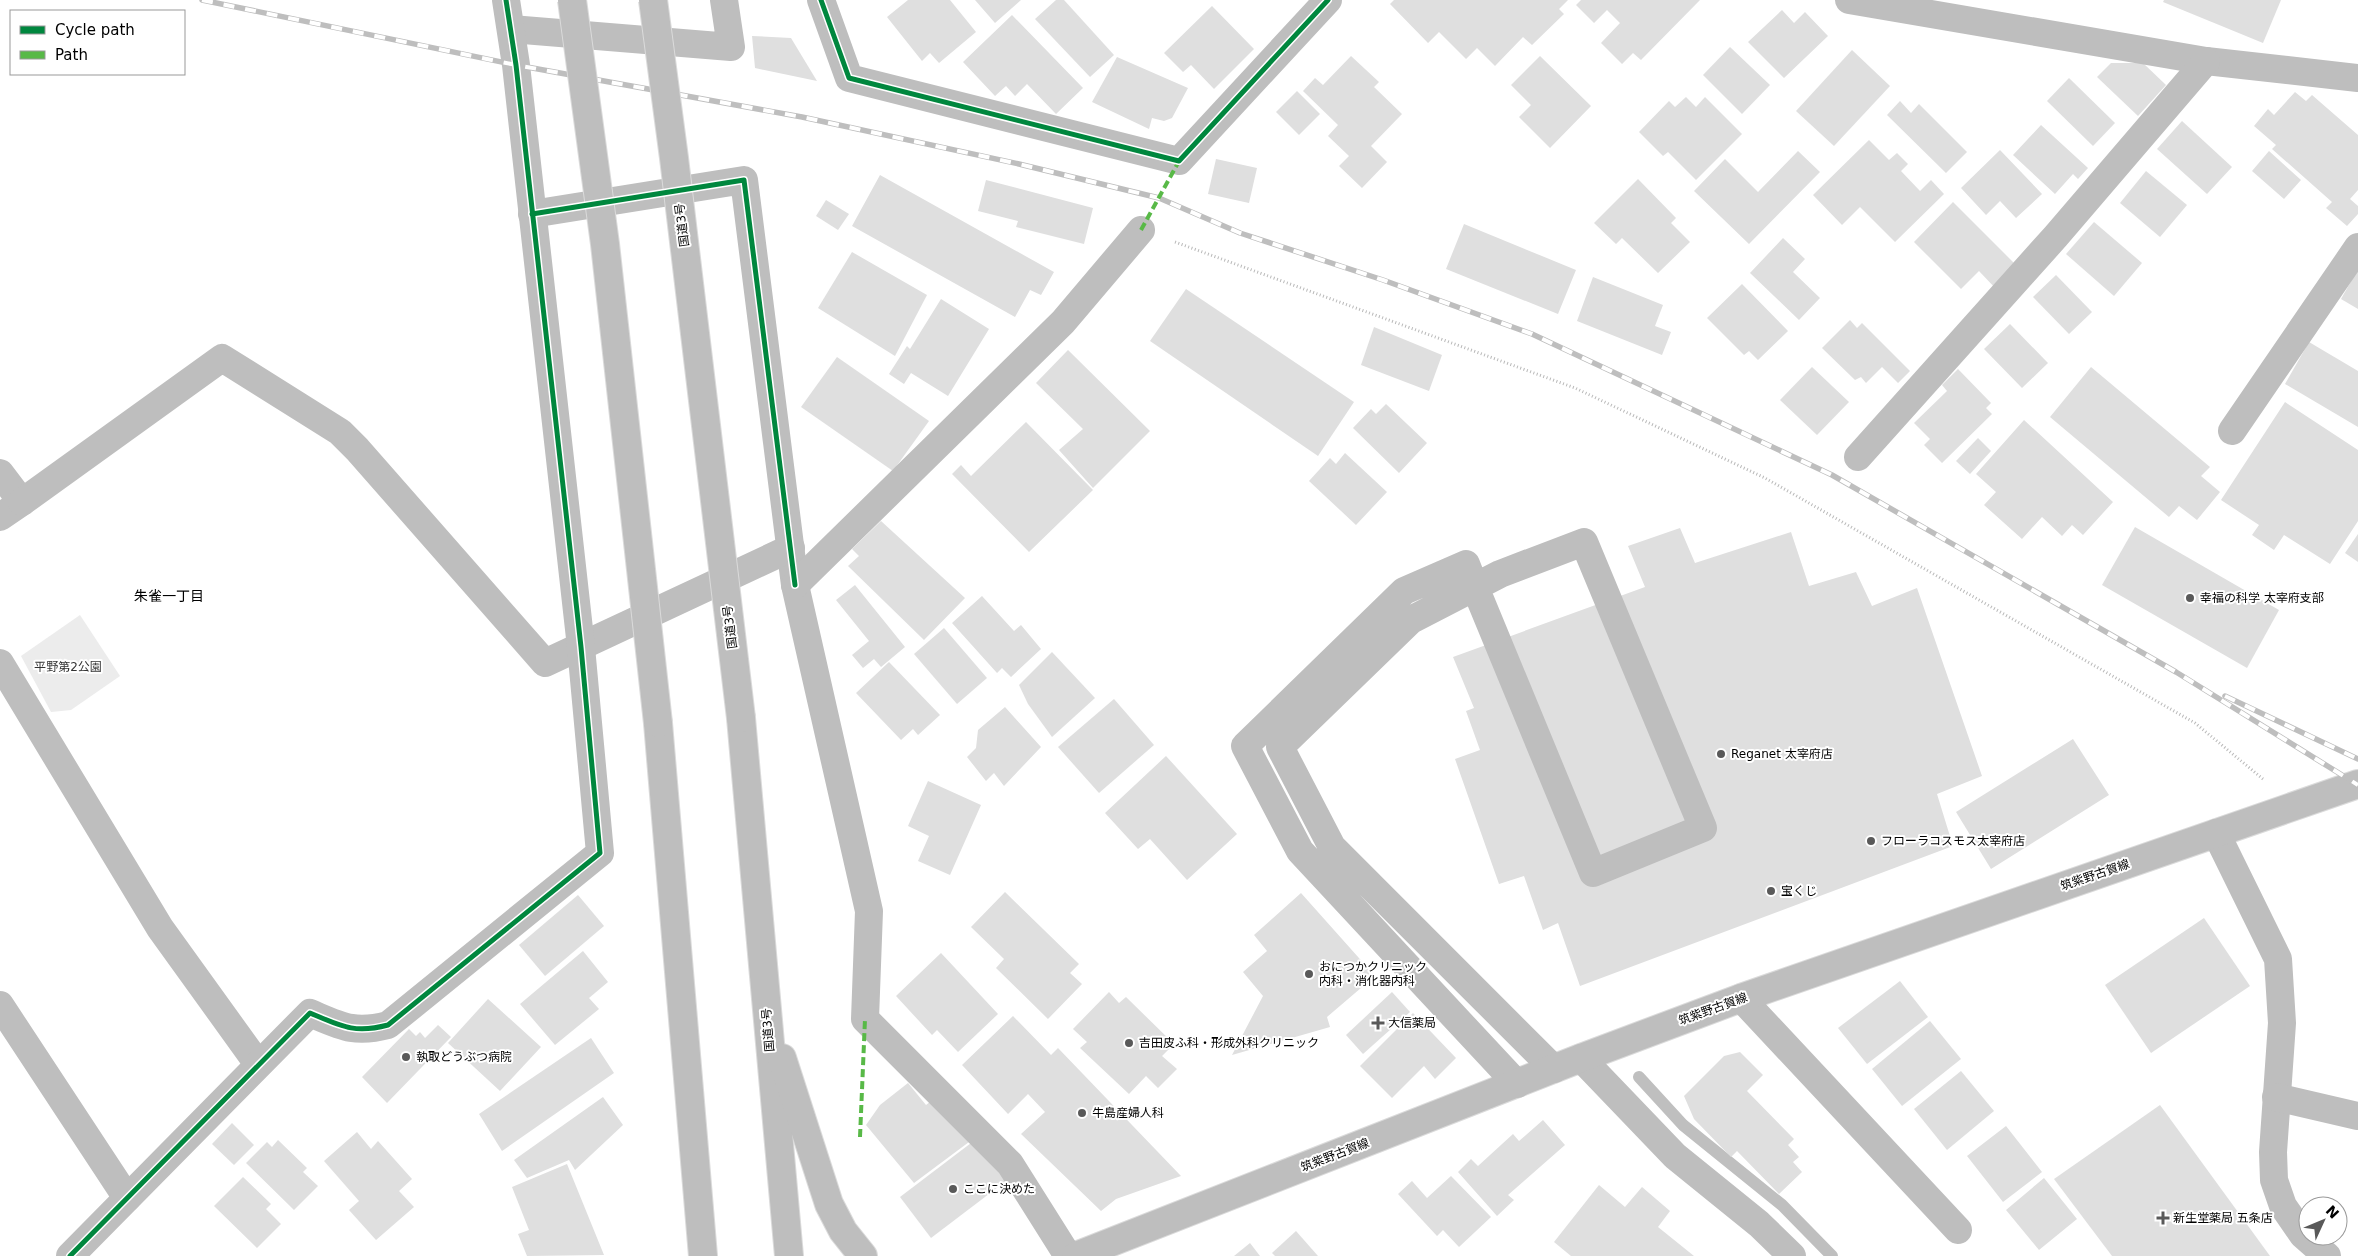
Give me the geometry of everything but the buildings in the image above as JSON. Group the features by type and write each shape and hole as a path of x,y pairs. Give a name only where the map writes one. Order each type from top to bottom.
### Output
{"main road":[{"path":"70,1256 310,1013 344,1028 367,1030 388,1025 600,853 581,647 511,29 506,0"},
{"path":"572,0 605,244 658,723 703,1256"},
{"name":"国道3号","path":"652,0 674,158 741,718 789,1256"},
{"path":"511,29 731,47 724,0"},
{"path":"822,0 849,78 1179,161 1328,0"},
{"path":"1849,0 2206,61 2358,78"},
{"path":"1858,457 2056,236 2206,61"},
{"path":"532,214 744,180 795,585 869,911 866,1019 1010,1164 1068,1256"},
{"path":"795,585 1063,322 1142,230"},
{"path":"2232,431 2358,247"},
{"path":"0,473 11,510 222,358 340,432 357,448 545,663 791,548"},
{"path":"1517,1084 1300,851 1245,746 1404,591 1466,564 1475,586 1594,873 1703,828 1584,542 1500,574 1475,586 1410,620 1280,747 1332,847 1554,1069"},
{"path":"0,663 160,928 258,1064"},
{"name":"筑紫野古賀線","path":"1076,1256 1581,1058 1741,998 2358,784"},
{"path":"2216,833 2278,958 2282,1023 2273,1152 2274,1180 2284,1206 2303,1235 2327,1256"},
{"path":"1741,998 1958,1230"},
{"path":"0,1005 127,1198"},
{"path":"766,1009 829,1204 843,1231 864,1256"},
{"path":"1581,1058 1675,1156 1759,1224 1792,1256"},
{"path":"2277,1087 2358,1097"},
{"path":"2277,1087 2358,1116"}],"path":[{"path":"1142,230 1575,388 1765,478 2195,723 2263,779"}],"green space":[{"name":"平野第2公園","path":"80,615 120,676 71,710 51,712 21,656"}],"waterway":[{"path":"1639,1077 1683,1125 1782,1205 1832,1256"}],"railway":[{"path":"202,0 516,65 802,117 1019,164 1159,198 1240,233 1383,280 1532,334 1832,475 2176,672 2358,785"},
{"path":"2225,696 2358,759"}],"marked path":[{"path":"1141,230 1179,161"},
{"path":"860,1137 865,1019"}],"cycle path":[{"path":"70,1256 310,1013 339,1025 357,1029 388,1025 600,853 581,647 516,65 506,0"},
{"path":"821,0 849,78 1179,161 1328,0"},
{"path":"532,214 744,180 795,585"}],"place":[{"name":"幸福の科学 太宰府支部","path":"2190,598"},
{"name":"Reganet 太宰府店","path":"1721,754"},
{"name":"フローラコスモス太宰府店","path":"1871,841"},
{"name":"宝くじ","path":"1771,891"},
{"name":"おにつかクリニック 内科・消化器内科","path":"1309,974"},
{"name":"大信薬局","path":"1378,1023"},
{"name":"吉田皮ふ科・形成外科クリニック","path":"1129,1043"},
{"name":"執取どうぶつ病院","path":"406,1057"},
{"name":"牛島産婦人科","path":"1082,1113"},
{"name":"ここに決めた","path":"953,1189"},
{"name":"新生堂薬局 五条店","path":"2163,1218"}],"district":[{"name":"朱雀一丁目","path":"169,596"}]}
